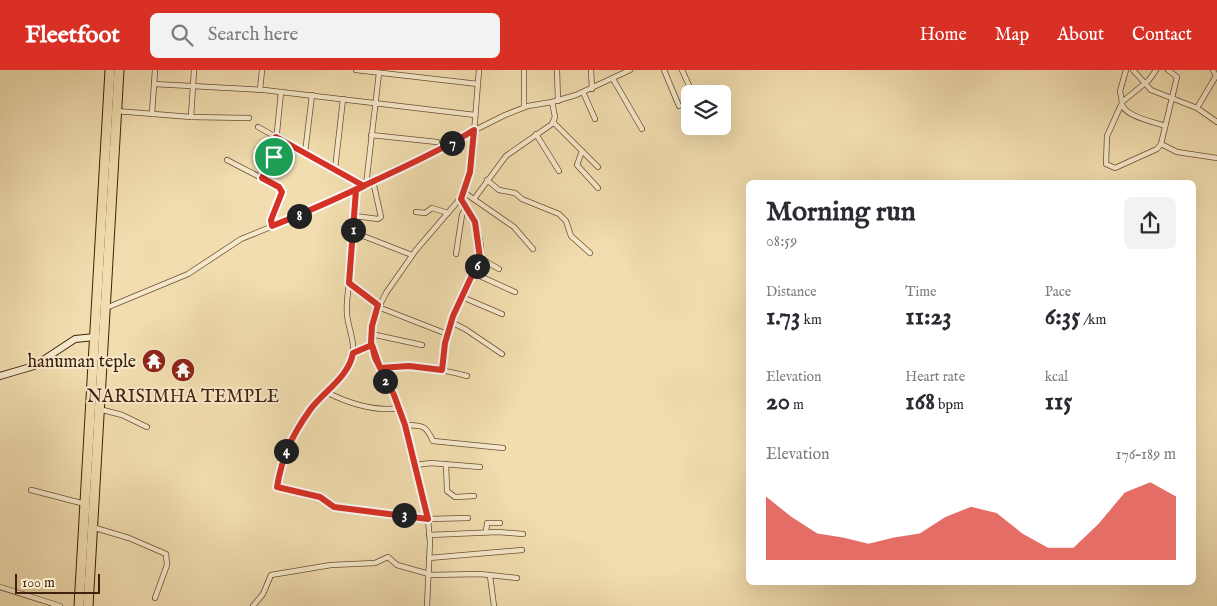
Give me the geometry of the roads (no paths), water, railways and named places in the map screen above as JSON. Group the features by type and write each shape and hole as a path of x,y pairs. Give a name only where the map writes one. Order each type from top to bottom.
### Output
{"highway":[{"path":"88,606 99,409 100,308 110,70"},
{"path":"79,606 95,337 100,308 119,70"}],"street":[{"path":"152,114 155,70"},
{"path":"191,117 194,70"},
{"path":"260,90 262,70"},
{"path":"356,70 478,84"},
{"path":"428,606 428,519 405,425 380,368 372,345 371,334 378,306 412,255 465,193 472,158 479,70"},
{"path":"524,70 524,108"},
{"path":"557,70 558,101"},
{"path":"591,70 592,89"},
{"path":"100,308 188,274 241,239 313,211 474,130 524,108 558,101 592,89 630,70"},
{"path":"664,70 679,106"},
{"path":"682,70 689,85"},
{"path":"1126,70 1121,86 1124,110 1165,126"},
{"path":"1133,70 1152,90 1198,108 1217,122"},
{"path":"1156,70 1122,104 1107,136 1106,165 1116,168 1157,149 1161,144 1176,76 1168,70"},
{"path":"1198,108 1216,76 1213,70"},
{"path":"365,185 379,73"},
{"path":"613,79 642,129"},
{"path":"154,84 281,92 475,115"},
{"path":"262,178 274,157 281,92"},
{"path":"583,92 595,119"},
{"path":"305,153 312,95"},
{"path":"335,169 343,99"},
{"path":"552,102 554,122 598,167"},
{"path":"116,111 191,117 250,118"},
{"path":"474,199 506,156 554,122"},
{"path":"258,127 365,185"},
{"path":"536,134 559,171"},
{"path":"371,135 437,142"},
{"path":"1161,144 1177,152 1217,158"},
{"path":"582,151 577,165 598,188"},
{"path":"227,160 279,187 282,192 271,220 272,226"},
{"path":"487,180 499,190 515,193 522,199 559,214 566,220 571,236 590,253"},
{"path":"355,216 378,219 381,217 373,181"},
{"path":"356,190 347,309 353,353 343,373 308,412 289,443 282,459 277,487 320,497 334,507 428,519 468,518"},
{"path":"465,193 514,227 532,249"},
{"path":"442,370 450,322 480,258 475,222 461,199"},
{"path":"416,212 425,213 432,208 448,214"},
{"path":"456,254 462,215 466,208"},
{"path":"353,232 412,255"},
{"path":"480,258 499,270"},
{"path":"473,273 515,292"},
{"path":"349,283 378,306 447,334"},
{"path":"462,297 502,314"},
{"path":"450,322 465,329 502,354"},
{"path":"371,334 422,344"},
{"path":"0,376 34,366 75,339 95,337"},
{"path":"353,353 372,345"},
{"path":"380,368 409,366 442,370 467,376"},
{"path":"326,392 350,404 385,410 399,408"},
{"path":"99,409 122,415 147,427"},
{"path":"405,425 425,427 429,430 433,441 503,448"},
{"path":"415,465 446,464 480,467"},
{"path":"446,464 447,491 455,496 474,496"},
{"path":"31,490 85,504"},
{"path":"486,532 487,524 500,523"},
{"path":"92,527 129,538 166,554 167,565 155,598"},
{"path":"429,535 486,532 523,534"},
{"path":"429,558 522,550"},
{"path":"253,606 262,597 273,574 331,565 375,563 388,557 397,565 429,574 472,574 517,578"},
{"path":"490,576 494,606"},
{"path":"0,587 60,606"}],"place":[{"name":"hanuman teple","path":"154,361"},
{"name":"NARISIMHA TEMPLE","path":"183,370"}]}
